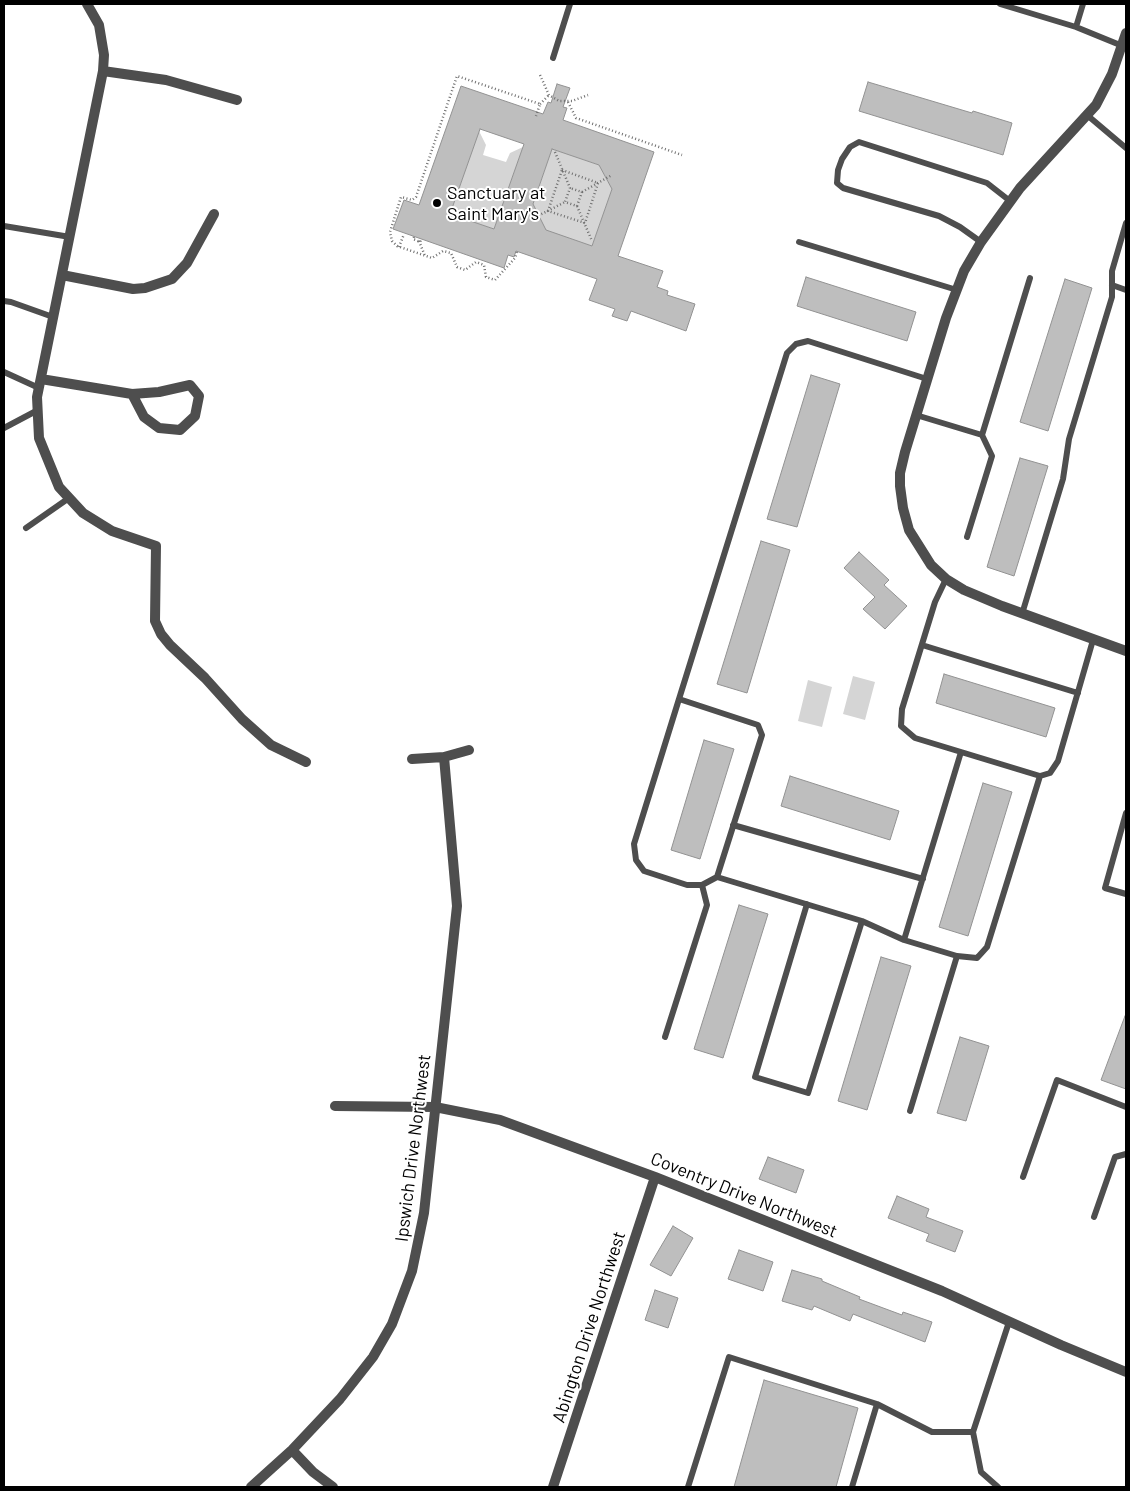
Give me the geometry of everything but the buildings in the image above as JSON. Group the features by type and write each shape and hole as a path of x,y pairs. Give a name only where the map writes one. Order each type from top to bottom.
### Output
{"street":[{"path":"87,4 98,25 104,55 103,71 37,397 39,438 59,487 82,513 112,531 156,546 155,621 161,634 170,645 205,678 242,719 271,744 306,762"},
{"path":"1126,33 1124,46 1096,105 1020,188 981,242 964,271 927,379 900,472 903,508 909,530 931,565 946,579 964,590 1022,614 1126,651"},
{"path":"103,71 166,80 237,100"},
{"path":"62,275 133,289 145,288 172,279 187,263 214,214"},
{"path":"40,384 132,394 159,392 190,385 199,396 195,416 180,430 159,428 144,417 132,394"},
{"path":"412,760 444,757 469,750"},
{"name":"Ipswich Drive Northwest","path":"251,1487 292,1450 340,1400 374,1357 392,1324 412,1271 424,1213 448,1004 457,906 444,757"},
{"name":"Coventry Drive Northwest","path":"335,1106 435,1107 500,1120 655,1177 942,1291 1126,1372"},
{"name":"Abington Drive Northwest","path":"553,1487 655,1177"},
{"path":"292,1450 312,1472 333,1487"}],"lane":[{"path":"553,58 570,4"},
{"path":"1000,4 1076,27 1124,46"},
{"path":"1076,27 1083,4"},
{"path":"1087,115 1126,148"},
{"path":"981,242 960,227 939,216 843,188 837,183 838,170 842,159 850,147 859,142 987,183 1010,201"},
{"path":"1022,614 1063,479 1069,439 1112,297 1112,271 1126,223"},
{"path":"4,226 70,237"},
{"path":"799,242 957,290"},
{"path":"967,538 992,456 982,435 1030,278"},
{"path":"1112,285 1126,290"},
{"path":"4,301 53,317"},
{"path":"679,699 758,725 762,735 716,877 702,885 687,885 644,871 636,860 634,844 679,699 788,353 796,344 808,341 927,379"},
{"path":"4,372 40,384"},
{"path":"4,428 38,410"},
{"path":"916,415 982,435"},
{"path":"26,528 69,498"},
{"path":"946,579 936,602 902,709 901,726 915,738 1040,776 1050,773 1058,761 1093,640"},
{"path":"922,645 1078,692"},
{"path":"904,940 962,752"},
{"path":"716,877 862,921 904,940 957,956 977,958 987,947 1040,776"},
{"path":"1126,813 1105,888 1126,894"},
{"path":"733,825 923,879"},
{"path":"665,1037 707,905 702,885"},
{"path":"807,904 755,1077 808,1093 862,921"},
{"path":"910,1110 957,956"},
{"path":"1023,1177 1057,1080 1126,1106"},
{"path":"1094,1217 1116,1157 1126,1154"},
{"path":"998,1487 982,1472 973,1432 1009,1322"},
{"path":"688,1487 729,1357 877,1404 932,1432 973,1432"},
{"path":"852,1487 877,1404"}],"path":[{"path":"540,75 549,95 559,101 568,102 588,96"},
{"path":"517,252 515,258 494,280 486,277 484,265 476,262 465,270 457,267 451,253 443,251 432,258 399,247 392,241 390,232 401,198 412,200 416,197 457,76 540,104"},
{"path":"536,116 540,104 549,95"},
{"path":"568,102 576,118 682,154"},
{"path":"555,152 570,188 566,202"},
{"path":"562,170 598,183"},
{"path":"548,211 562,170"},
{"path":"577,206 582,192 612,175"},
{"path":"585,223 598,183"},
{"path":"570,188 582,192"},
{"path":"532,220 566,202 577,206 592,241"},
{"path":"548,211 585,223"},
{"path":"399,247 404,234"},
{"path":"414,237 413,239 420,240 424,256"}],"shaded area":[{"path":"479,131 486,145 483,155 506,162 510,153 523,147 494,229 450,214"},
{"path":"552,149 611,169 604,174 608,182 616,178 592,246 532,226 529,216"},
{"path":"853,676 875,682 865,720 843,714"},
{"path":"808,680 832,687 822,727 798,721"}],"place":[{"name":"Sanctuary at Saint Mary's","path":"437,203"}]}
